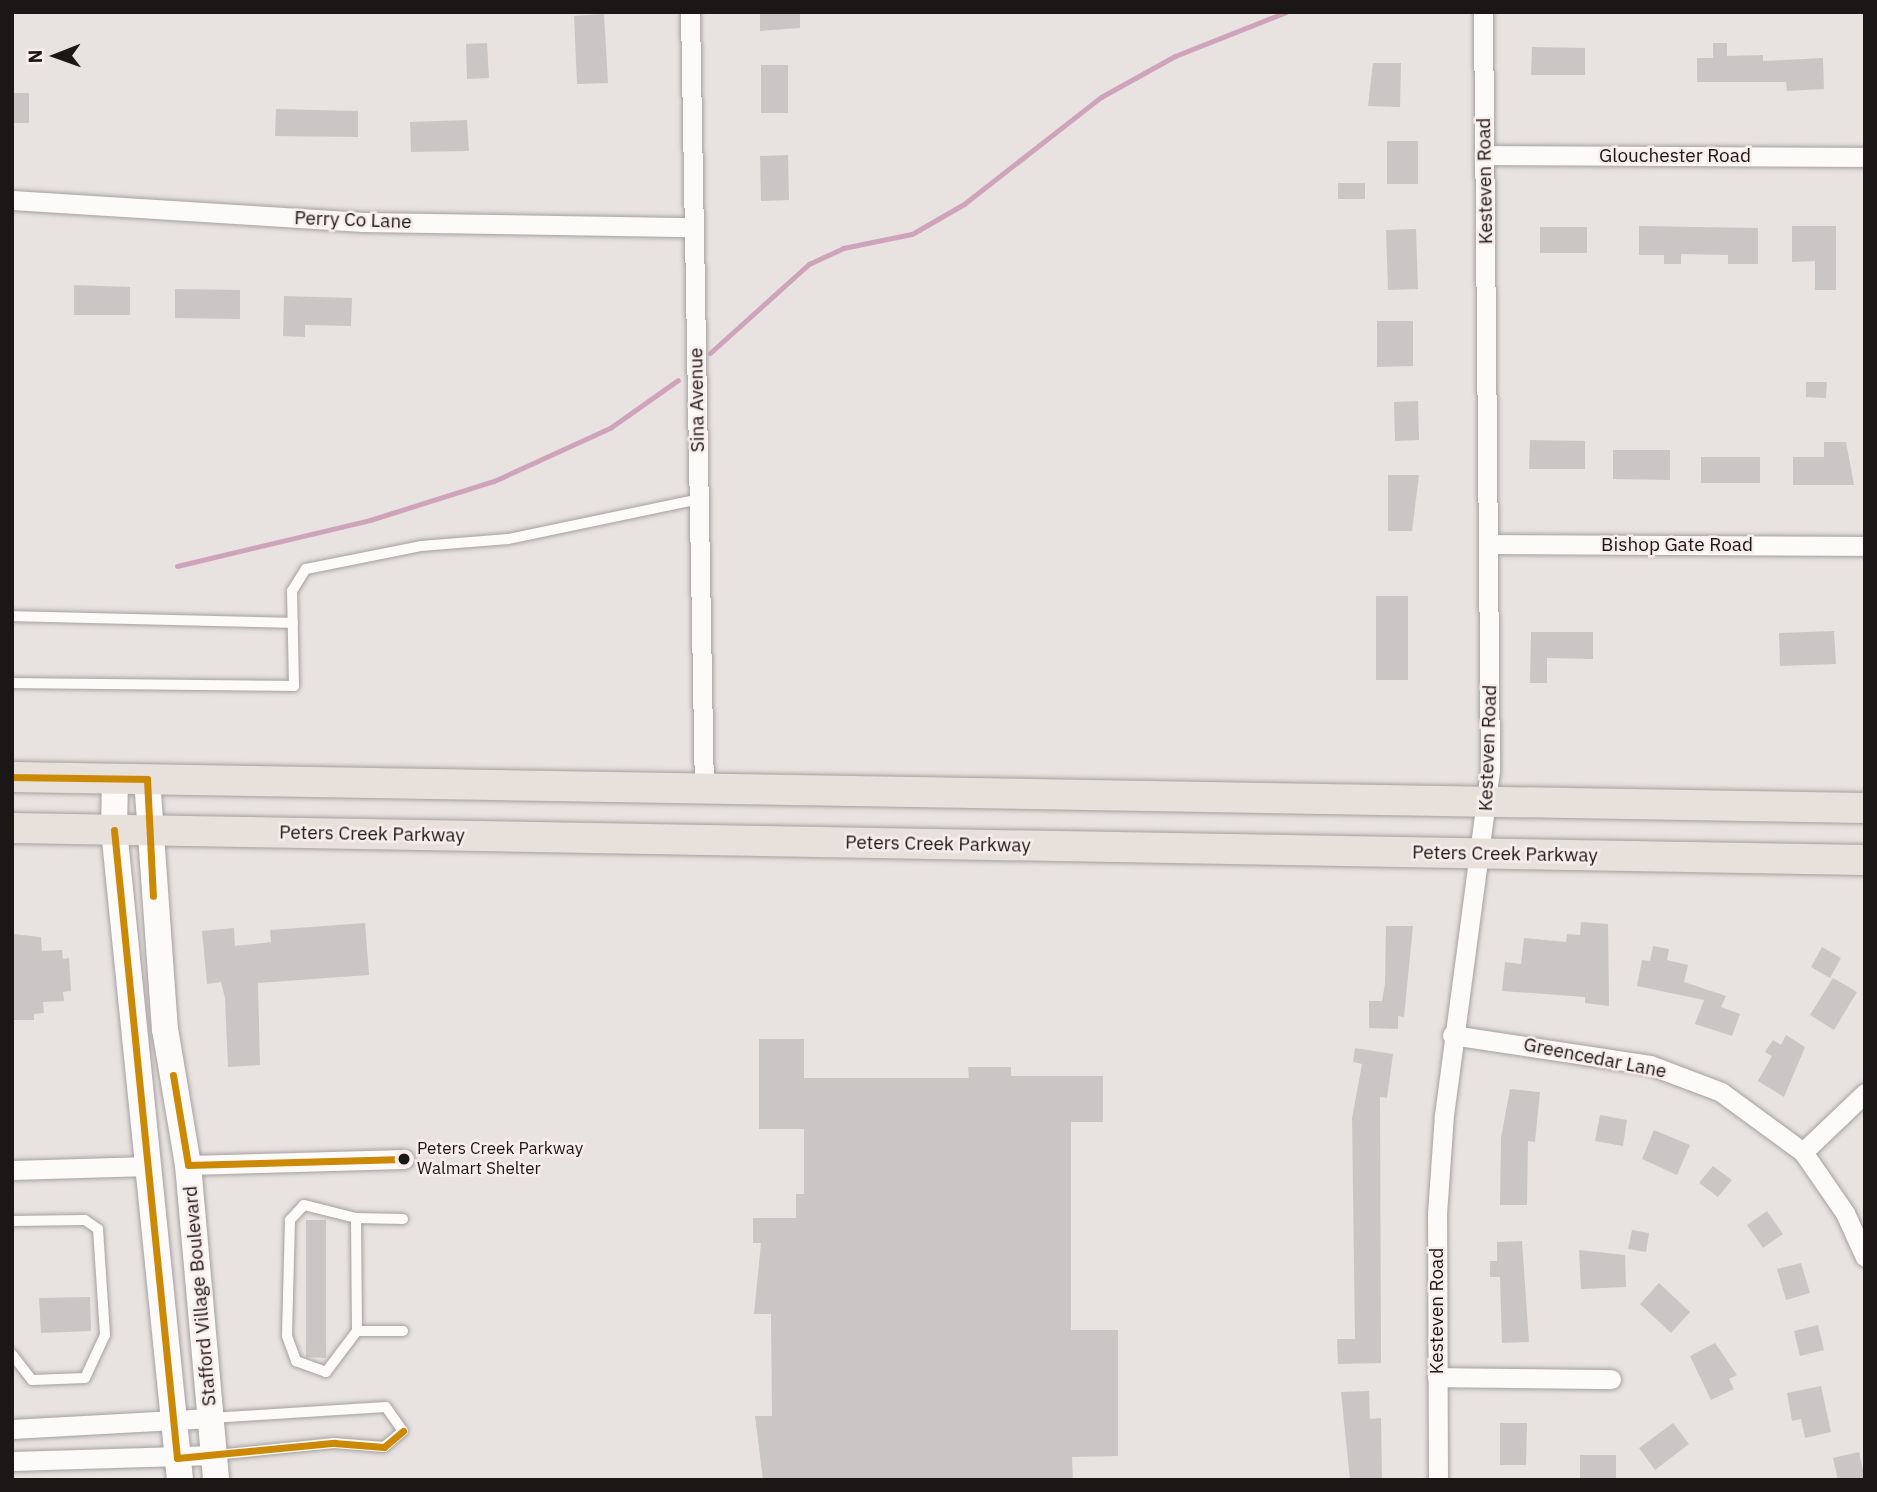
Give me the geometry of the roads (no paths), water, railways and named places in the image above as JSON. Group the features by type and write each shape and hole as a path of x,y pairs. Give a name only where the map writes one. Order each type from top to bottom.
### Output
{"main road":[{"path":"12,777 1865,808"},
{"name":"Stafford Village Boulevard","path":"115,779 114,830 178,1469"},
{"name":"Stafford Village Boulevard","path":"147,779 148,831 165,1029 188,1165 215,1467"},
{"name":"Peters Creek Parkway","path":"12,828 1865,860"}],"street":[{"name":"Sina Avenue","path":"690,12 704,789"},
{"name":"Kesteven Road","path":"1438,1480 1437,1214 1452,1035 1488,802 1489,544 1483,12"},
{"name":"Glouchester Road","path":"1485,155 1865,157"},
{"name":"Perry Co Lane","path":"12,200 363,222 694,227"},
{"name":"Bishop Gate Road","path":"1489,544 1865,546"},
{"name":"Greencedar Lane","path":"1452,1035 1584,1051 1690,1077 1803,1152 1845,1213 1865,1257"},
{"path":"1803,1152 1865,1093"},
{"path":"188,1165 404,1159"},
{"path":"12,1170 149,1166"},
{"path":"1437,1377 1611,1379"},
{"path":"12,1429 211,1418"},
{"path":"39,1429 39,1461"},
{"path":"12,1461 178,1469 215,1467"}],"lane":[{"path":"12,682 294,686 293,623 296,577 306,569 421,546 508,539 699,499"},
{"path":"12,616 293,623"},
{"path":"356,1219 357,1331 326,1372 296,1361 287,1336 290,1220 304,1205 356,1219 403,1219"},
{"path":"12,1221 85,1220 98,1228 105,1335 85,1378 32,1380 12,1354"},
{"path":"357,1331 403,1331"},
{"path":"211,1418 386,1407 403,1431 384,1447 334,1443 215,1467"}],"waterway":[{"path":"710,353 809,264 843,248 912,234 964,204 1101,97 1175,56 1286,12"},
{"path":"177,566 370,520 494,481 610,428 678,380"}],"place":[{"name":"Peters Creek Parkway Walmart Shelter","path":"404,1159"}]}
